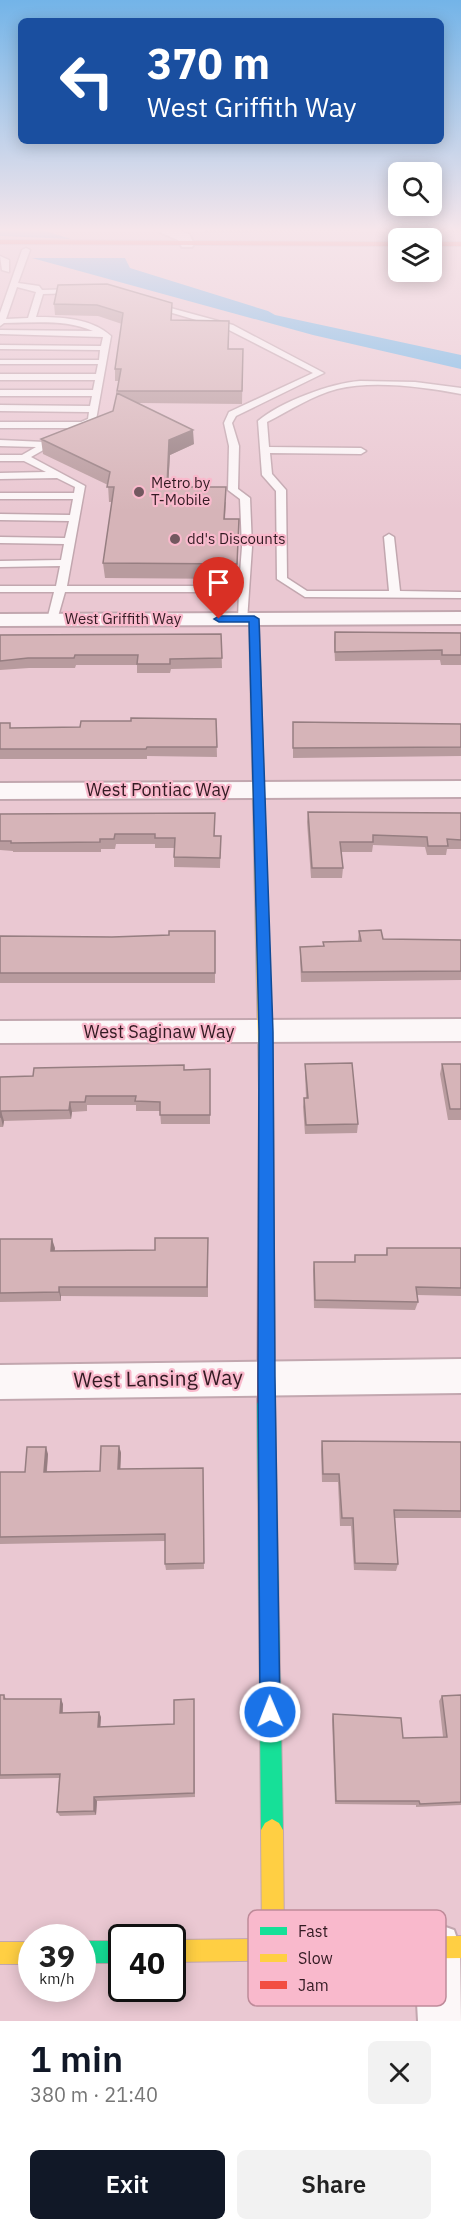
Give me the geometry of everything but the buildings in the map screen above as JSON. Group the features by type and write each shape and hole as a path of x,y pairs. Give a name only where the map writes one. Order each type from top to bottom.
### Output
{"main road":[{"path":"249,619 258,790 266,1032 266,1377 273,1910"},
{"path":"186,1952 248,1950"},
{"path":"0,1953 18,1953"}],"street":[{"name":"West Griffith Way","path":"0,620 461,618"},
{"name":"West Pontiac Way","path":"0,791 461,789"},
{"name":"West Saginaw Way","path":"0,1032 461,1030"},
{"name":"West Lansing Way","path":"0,1382 461,1376"},
{"path":"446,1979 449,1947"},
{"path":"442,2021 443,2006"}],"lane":[{"path":"26,458 27,455 92,420 107,336 79,322"},
{"path":"213,322 230,327 320,373 232,414 228,423 234,446 233,490 245,498 247,547 244,589 249,619"},
{"path":"0,333 103,333"},
{"path":"0,347 105,348"},
{"path":"0,362 103,362"},
{"path":"0,377 100,377"},
{"path":"461,391 437,385 355,384 334,387 262,421 267,475 281,490 282,579 305,594 461,595"},
{"path":"0,393 98,393"},
{"path":"0,408 95,409"},
{"path":"0,424 83,425"},
{"path":"0,443 47,444"},
{"path":"264,450 361,451"},
{"path":"0,458 26,458 80,486 61,588 52,620"},
{"path":"0,476 60,476"},
{"path":"0,496 78,496"},
{"path":"0,517 74,518"},
{"path":"389,537 395,595"},
{"path":"0,540 70,541"},
{"path":"0,564 66,563"},
{"path":"0,589 244,589"}],"water":[{"path":"267,322 309,322 461,355 461,369"}],"traffic: fast":[{"path":"266,1402 272,1830"},
{"path":"96,1952 108,1952"}],"traffic: slow":[{"path":"254,619 266,1090"},
{"path":"272,1830 273,1910"},
{"path":"446,1947 461,1947"},
{"path":"186,1951 248,1950"},
{"path":"0,1953 18,1953"}],"traffic: jam":[{"path":"266,1090 266,1402"}],"place":[{"name":"Metro by T-Mobile","path":"139,492"},
{"name":"dd's Discounts","path":"175,539"}],"route":[{"path":"219,619 254,619 266,1032 266,1377 270,1712"}]}
